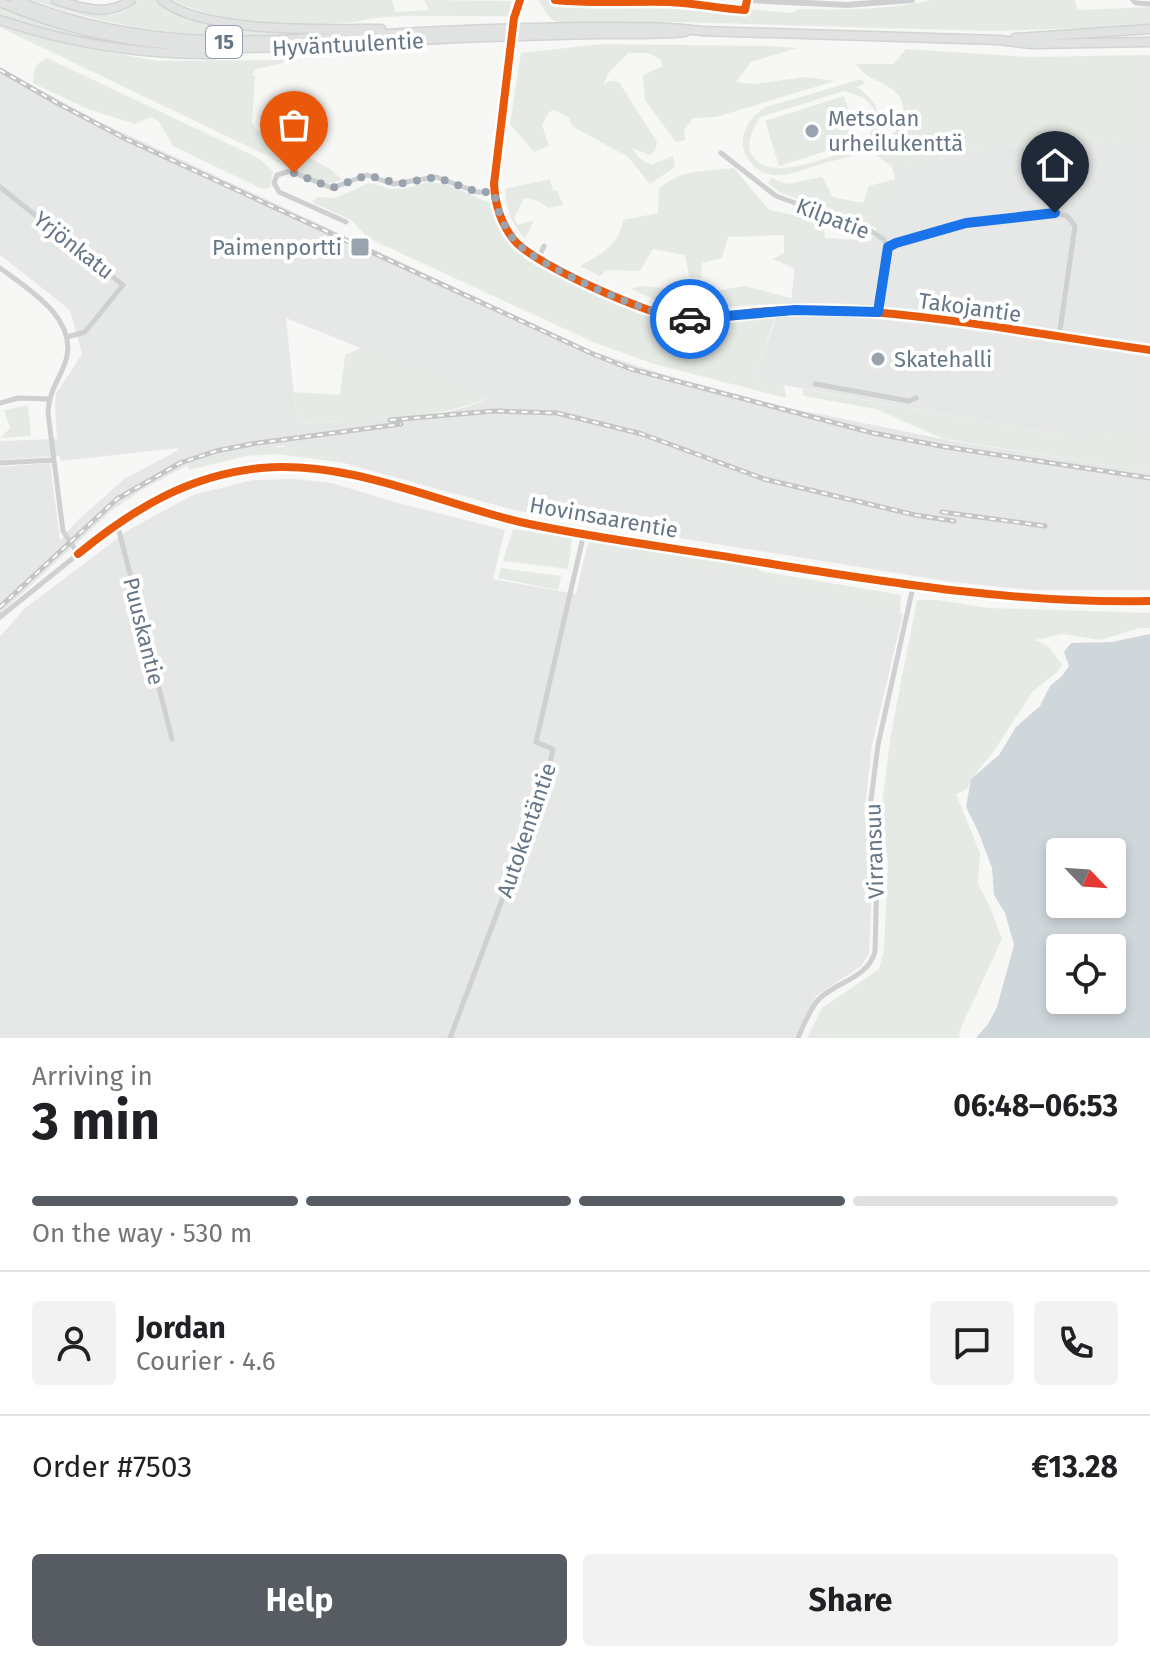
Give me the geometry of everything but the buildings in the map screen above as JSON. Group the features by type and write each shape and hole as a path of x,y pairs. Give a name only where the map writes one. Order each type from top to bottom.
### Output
{"highway":[{"name":"Hyväntuulentie","path":"15,0 100,27 157,38 195,41 257,42 438,31 669,27 702,31 999,40 1031,44 1150,42"},
{"path":"56,0 101,10 117,8 131,0"},
{"path":"162,0 171,7 202,17 250,25 322,30 438,31"},
{"name":"Hyväntuulentie","path":"0,2 70,27 138,42 194,48 268,48 486,37 702,31"},
{"path":"0,20 76,42 156,54 216,54 268,48"},
{"name":"Hyväntuulentie","path":"999,40 1150,29"}],"street":[{"name":"Takojantie","path":"517,0 494,171 494,192 499,212 513,239 538,259 632,304 670,317 696,319 795,310 878,312 1150,350"},
{"path":"747,0 846,5 912,0"},
{"path":"1133,0 1150,4"},
{"name":"Kilpatie","path":"721,153 776,196 871,231 883,239 888,247 878,312"},
{"path":"346,222 279,192 274,183 277,175 290,171 332,188 364,175 399,184 436,177 477,192 494,192"},
{"name":"Yrjönkatu","path":"0,187 123,285 85,332 67,337"},
{"path":"888,247 966,223 1055,213 1067,216 1075,226 1059,337"},
{"path":"538,259 544,246"},
{"path":"0,268 54,312 67,337 64,365 48,399 48,413 63,531 78,554"},
{"path":"815,384 909,401 916,398"},
{"path":"0,403 18,398 48,399"},
{"path":"0,463 54,460"},
{"name":"Hovinsaarentie","path":"0,617 117,523 166,494 190,483 244,470 286,467 339,472 520,522 913,587 1044,600 1150,601"},
{"name":"Puuskantie","path":"117,523 172,739"},
{"name":"Autokentäntie","path":"450,1038 546,783 553,749 536,742 584,533"},
{"name":"Virransuu","path":"798,1038 812,1008 821,997 871,964 875,952 878,838 870,808 878,745 913,587"}],"shaded area":[{"path":"32,0 48,0 109,15 124,12 138,0 157,0 169,10 208,23 316,34 242,36 172,32 104,21"},
{"path":"172,0 392,0 395,12 429,10 424,0 511,1 509,16 400,16 301,24 255,22 210,14"},
{"path":"538,0 655,0 744,14 748,9 792,13 799,9 882,8 931,0 1075,0 1077,10 1150,7 1150,26 993,31 674,22 560,24 550,18"},
{"path":"0,4 163,49 81,37 20,22 0,16"},
{"path":"0,23 74,46 158,61 284,60 283,63 256,69 252,75 255,76 252,123 269,139 321,164 342,180 326,184 280,164 0,27"},
{"path":"603,44 797,48 751,62 736,82 754,84 805,77 835,81 716,117 693,118 684,131 685,140 676,142 645,100 643,75 663,66 660,59 648,53 628,53 608,74 603,85 609,81 619,82 657,142 655,151 649,155 632,148 639,158 651,165 673,156 675,167 650,184 628,157 572,126 569,118 554,110 549,112 542,125 549,146 534,152 510,124 521,53"},
{"path":"906,49 1029,57 1150,55 1150,140 990,148 903,168 895,179 892,166 874,154 888,142 899,125 903,106 893,90 866,74 856,64 894,64"},
{"path":"47,58 260,159 273,171 270,188 262,189 173,146 159,122 151,117 135,124 85,108 33,83 36,68"},
{"path":"0,68 96,120 592,351 690,383 775,405 952,441 1150,472 1150,590 1034,590 952,582 605,526 514,510 344,463 303,456 283,445 188,465 143,489 111,511 0,614 0,467 50,463 60,540 124,479 178,448 61,461 59,456 0,460 0,441 57,439 56,394 82,354 70,310 0,255","holes":["286,318 489,398 429,416 297,424"]},
{"path":"862,79 864,84 856,87 872,100 877,109 879,127 871,144 862,151 794,173 768,174 752,164 743,141 748,124 766,107","holes":["844,91 863,97 874,109 874,121 869,135 858,147 785,168 759,163 751,153 750,139 760,117"]},
{"name":"Metsolan urheilukenttä","path":"844,96 858,141 779,166 765,121"},
{"path":"1150,140 1150,432 1124,428 1084,439 755,380 781,303 791,303 798,236 871,241 895,179 903,168 990,148"},
{"path":"734,168 769,210 794,215 798,210 823,219 825,238 798,236 795,269 773,259 784,253 784,235 728,237 722,258 702,263 701,278 689,277 685,255 653,249 640,271 606,270 600,276 580,266 613,243 623,220 658,213 659,189 667,182 694,172"},
{"path":"822,177 833,197 863,203 869,186 895,179 877,228 779,192 768,183 771,178 786,184"},
{"path":"550,179 553,191 557,190 563,205 549,208 538,201 524,198 514,218 518,225 534,220 525,239 510,216 505,189"},
{"path":"428,182 446,184 490,203 504,237 522,256 562,279 636,312 684,325 775,318 755,380 784,385 786,398 654,364 593,342 368,238 351,220 313,200 318,197 335,198 369,183 391,189"},
{"path":"642,286 710,292 744,286 791,298 791,303 691,309 656,300 631,289"},
{"path":"361,348 490,397 419,415 297,424 294,392 340,395 345,355"},
{"path":"802,389 1084,439 1124,428 1150,432 1150,472 944,439 876,409 804,396"},
{"path":"28,405 31,436 0,438 10,428 4,410"},
{"path":"270,447 340,452 338,462 277,454 246,456 189,470 188,465"},
{"path":"294,479 332,483 505,530 493,579 576,594 587,547 759,575 762,580 903,614 872,744 864,816 874,841 869,954 861,966 816,996 795,1038 0,1038 0,637 24,609 130,529 193,495 253,480"},
{"path":"513,529 572,538 568,569 503,561"},
{"path":"590,540 758,567 759,571 901,595 900,614 762,580 758,575 587,547"},
{"path":"501,568 561,576 558,590 498,578"},
{"path":"917,600 988,608 1150,613 1150,628 1139,628 1101,640 1062,634 1035,640 1049,647 1062,665 1033,691 967,789 956,794 980,853 978,884 1002,939 959,1032 960,1038 807,1038 822,1008 879,969 884,950 888,863 881,812 891,734"},
{"path":"1150,634 1150,1038 976,1038 997,1007 1014,945 1005,913 994,895 992,868 966,807 971,779 999,755 1016,727 1040,706 1050,686 1069,666 1064,652 1071,643 1112,642"}],"railway":[{"path":"0,70 126,139 631,369 873,433 1150,478"},
{"path":"390,420 494,411 557,413 642,434 764,479 915,515 954,521"},
{"path":"0,607 117,499 180,463 251,444 401,424"},
{"path":"942,512 1045,526"}],"cycle path":[{"path":"520,0 514,18 494,184 500,214 509,234 525,250 544,262 621,299 684,319 785,310 858,311 977,324 1150,350"},
{"path":"555,0 669,2 745,10 747,0"},
{"path":"78,554 141,509 186,486 235,472 294,467 327,470 392,484 520,522 852,577 1000,595 1150,601"}],"way so far":[{"path":"294,173 332,188 367,175 399,184 436,177 477,192 494,192 502,221 526,252 642,309 690,319"}],"place":[{"name":"Metsolan urheilukenttä","path":"812,131"},
{"name":"Paimenportti","path":"360,247"},
{"name":"Skatehalli","path":"878,359"}],"route":[{"path":"690,319 795,310 878,312 888,247 966,223 1055,213"}]}
